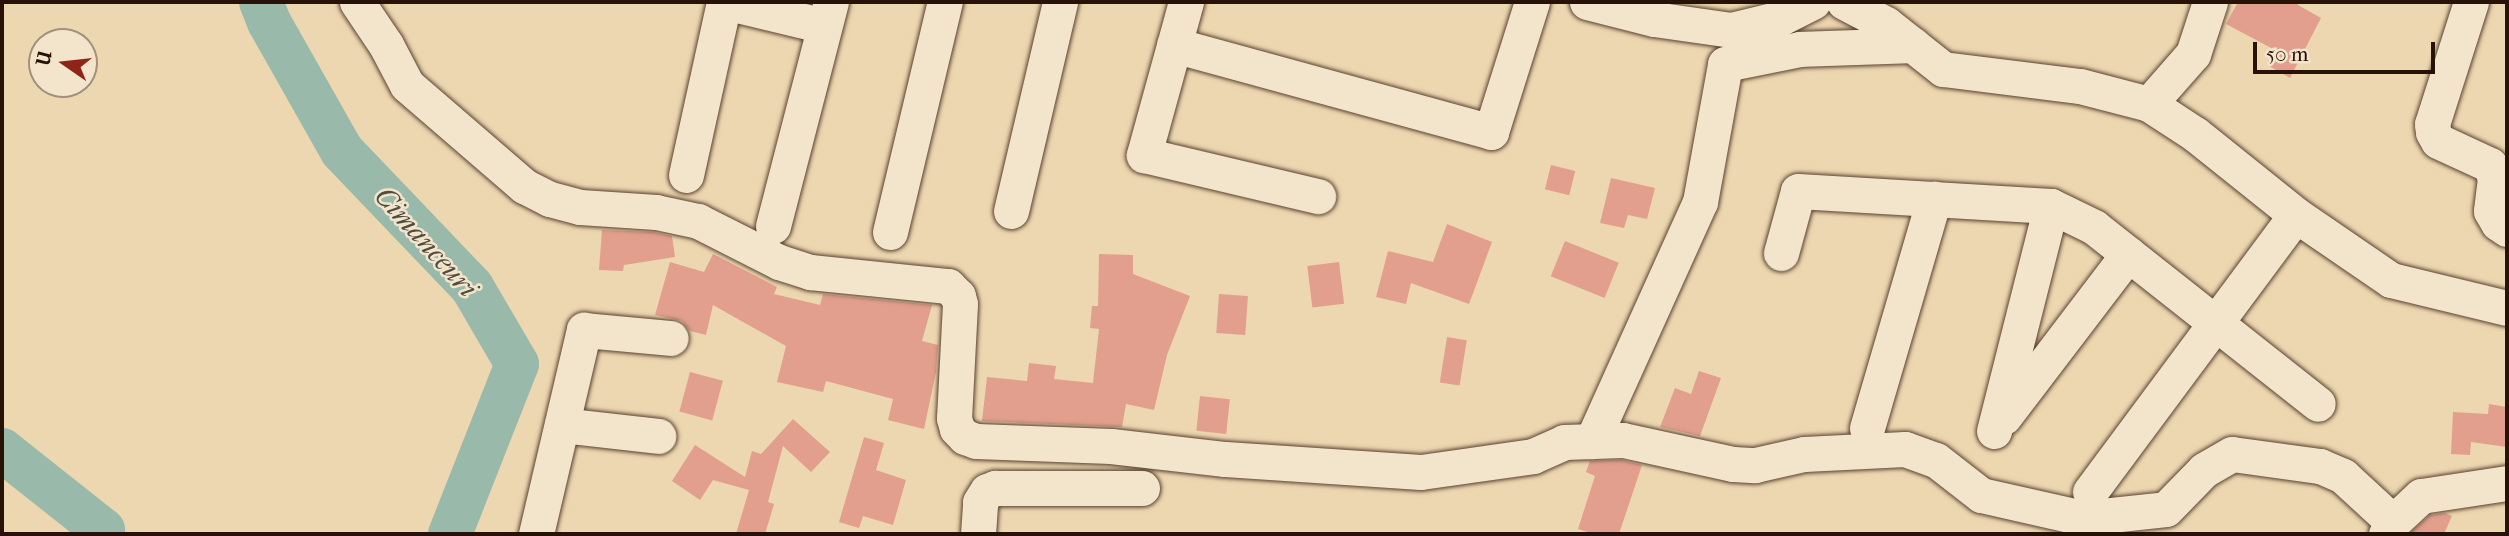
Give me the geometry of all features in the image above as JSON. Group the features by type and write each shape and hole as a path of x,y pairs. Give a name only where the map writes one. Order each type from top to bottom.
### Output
{"street":[{"path":"357,2 386,45 407,85 524,186 550,199 580,207 656,212 698,221 779,261 810,272 941,283 948,286 958,296 960,304 954,418 957,429 964,437 976,441 1111,446 1225,459 1421,472 1533,456 1564,442 1623,440 1733,464 1755,465 1804,454 1905,449 1936,460 1982,495 2083,518 2166,509 2204,470 2232,454 2320,466 2343,476 2390,528 2421,496 2507,484"},
{"path":"686,175 725,2 827,14 773,226"},
{"path":"890,232 945,2"},
{"path":"1011,211 1060,2"},
{"path":"1186,2 1144,155 1318,197"},
{"path":"1174,45 1491,132 1532,2"},
{"path":"1587,2 1654,19 1731,30 1781,18 1813,2"},
{"path":"1844,2 1886,24 1943,69 2080,86 2149,104 2195,134 2296,215 2391,280 2507,308"},
{"path":"2149,104 2193,54 2210,2"},
{"path":"2471,2 2432,124 2438,141 2501,170 2491,211 2498,223 2507,229"},
{"path":"1592,441 1700,202 1725,64 1800,49 1913,45"},
{"path":"1781,253 1798,191 2051,206 2094,227 2318,404"},
{"path":"1867,428 1934,199"},
{"path":"2051,206 1994,431 2128,254"},
{"path":"2090,492 2296,215"},
{"path":"536,534 584,330 671,338"},
{"path":"562,425 658,436"},
{"path":"978,534 980,502 987,491 995,488 1142,488"}],"building":[{"path":"2238,2 2298,2 2298,5 2321,18 2290,78 2267,65 2275,50 2226,24"},
{"path":"1551,165 1575,171 1569,195 1545,189"},
{"path":"1611,178 1655,188 1647,219 1628,215 1624,228 1600,223"},
{"path":"1447,224 1492,242 1469,304 1411,283 1406,304 1376,297 1388,251 1433,262"},
{"path":"602,230 653,232 672,236 675,257 624,265 623,271 599,270"},
{"path":"1565,241 1619,263 1605,298 1551,276"},
{"path":"713,254 777,287 774,294 820,305 823,294 932,305 922,341 938,345 936,372 924,429 888,420 893,399 826,381 823,392 777,382 786,346 713,305 706,335 690,331 682,321 655,315 670,262 704,272"},
{"path":"1099,254 1133,255 1133,274 1190,296 1167,355 1154,410 1126,404 1122,427 982,421 987,377 1027,381 1029,363 1056,366 1054,379 1093,383 1099,329 1090,328 1092,306 1098,306"},
{"path":"1339,262 1344,304 1312,308 1307,266"},
{"path":"1219,294 1248,296 1245,335 1216,333"},
{"path":"1447,337 1467,340 1460,386 1440,382"},
{"path":"1699,371 1721,378 1700,436 1660,427 1675,388 1691,394"},
{"path":"690,372 723,381 712,420 679,412"},
{"path":"1200,396 1230,399 1226,434 1196,431"},
{"path":"2489,404 2507,407 2507,447 2471,442 2470,455 2451,454 2453,412 2488,414"},
{"path":"793,419 830,452 811,472 783,446 768,502 774,504 765,534 736,534 749,490 713,480 700,500 672,481 695,445 745,477 752,451 761,454"},
{"path":"864,437 884,443 876,470 906,480 893,525 863,516 859,528 839,522"},
{"path":"1621,460 1642,465 1619,534 1594,534 1578,529 1595,476 1586,472 1590,461"},
{"path":"2445,513 2452,516 2444,534 2409,534 2430,515"}],"waterway":[{"name":"Cimanceuri","path":"261,2 269,22 342,151 472,287 517,364 450,534"},
{"name":"Cimanceuri","path":"2,450 103,530 103,534"}]}
